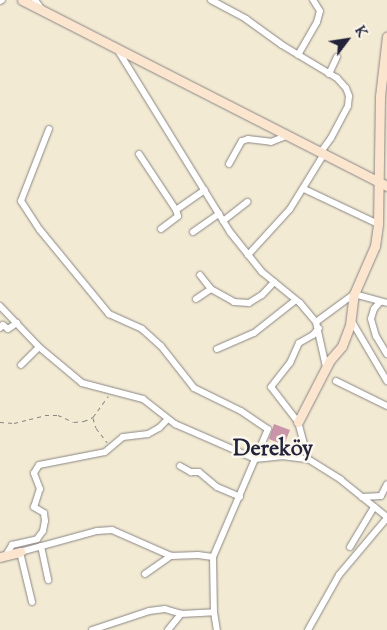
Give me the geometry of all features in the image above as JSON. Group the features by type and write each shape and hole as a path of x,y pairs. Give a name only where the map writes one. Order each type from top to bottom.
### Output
{"street":[{"path":"22,0 387,186"},
{"path":"35,0 43,10"},
{"path":"211,0 246,19 329,74 346,88 349,96 343,114 304,189 290,209 248,255"},
{"path":"298,55 317,22 320,11 313,0"},
{"path":"298,422 326,367 342,346 351,320 354,294 375,246 378,224 380,96 387,36"},
{"path":"116,48 219,214 248,255 274,282 296,300 317,325 326,367"},
{"path":"329,74 337,57"},
{"path":"49,129 21,201 40,230 109,314 142,329 161,346 194,388 232,407 268,429 213,557 214,612 218,630"},
{"path":"229,164 242,141 248,139 271,142 288,135"},
{"path":"139,154 176,210 178,216 161,229"},
{"path":"304,189 378,224"},
{"path":"176,210 205,190"},
{"path":"223,220 247,202"},
{"path":"193,232 219,214"},
{"path":"200,275 211,289 234,302 249,303 262,295 274,282"},
{"path":"196,299 211,289"},
{"path":"308,459 298,422 270,386 290,363 299,343 313,335 317,325 354,294"},
{"path":"354,294 384,302"},
{"path":"217,349 254,333 296,300"},
{"path":"384,302 374,309 371,319 376,336 387,354"},
{"path":"0,306 39,347 82,383 143,399 167,420 254,459 282,456 308,459 342,480 387,517 339,575 308,630"},
{"path":"351,320 387,381"},
{"path":"0,328 3,325 8,329 17,323"},
{"path":"21,365 39,347"},
{"path":"336,381 387,406"},
{"path":"3,556 12,546 37,539 42,531 46,520 44,513 34,507 40,489 34,473 39,465 105,452 123,437 148,434 159,428 167,420"},
{"path":"180,466 191,472 199,472 208,477 217,487 240,497"},
{"path":"362,497 381,496 387,484"},
{"path":"350,547 374,507"},
{"path":"3,556 97,531 112,530 171,556 198,555 213,557"},
{"path":"41,546 48,580"},
{"path":"20,552 32,602"},
{"path":"144,574 171,556"},
{"path":"92,630 149,610 165,609 181,614 214,612"},
{"path":"168,630 181,614"}],"path":[{"path":"0,422 14,422 45,415 58,415 74,422 92,417 113,390"},
{"path":"92,417 96,428 110,446"}],"building":[{"path":"274,424 290,430 284,445 269,439"}],"district":[{"name":"Dereköy","path":"273,451"}]}
